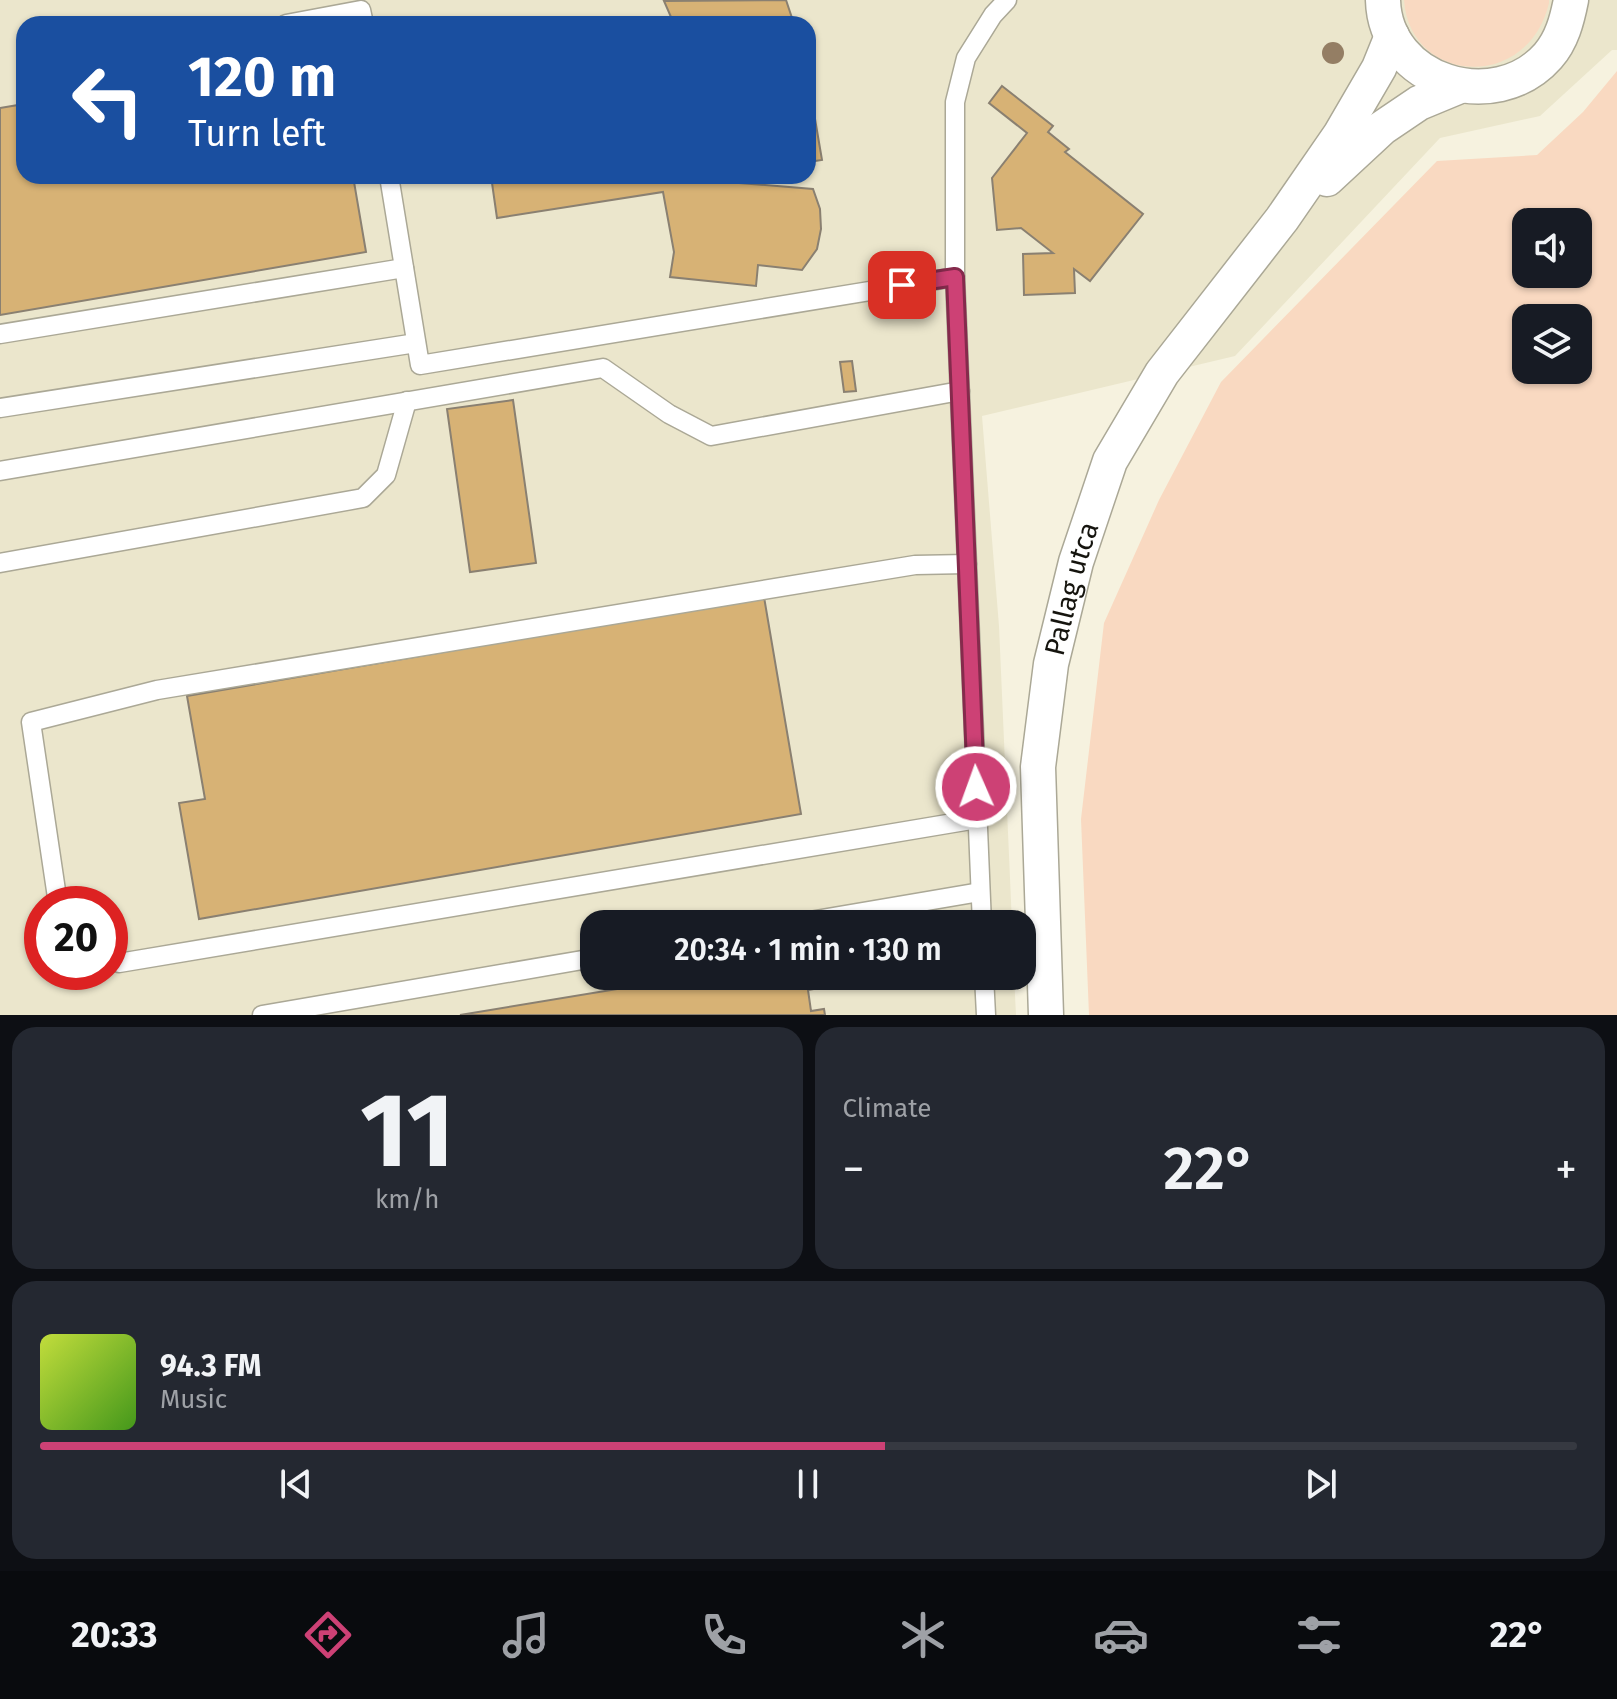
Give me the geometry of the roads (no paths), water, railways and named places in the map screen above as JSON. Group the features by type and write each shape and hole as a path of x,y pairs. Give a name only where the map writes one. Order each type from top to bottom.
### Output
{"street":[{"path":"1383,10 1403,52 1428,74 1460,86 1492,87 1522,76 1548,56 1565,29 1571,0"},
{"path":"1282,219 1340,135 1379,68 1383,10"},
{"path":"1282,219 1382,128 1419,103 1460,86"},
{"name":"Pallag utca","path":"1046,1015 1038,767 1051,664 1076,562 1110,461 1162,373 1282,219"}],"lane":[{"path":"981,910 955,277 955,102 966,58 993,15 1007,0"},
{"path":"329,16 361,10 362,16"},
{"path":"390,184 420,365 955,277"},
{"path":"0,334 404,268"},
{"path":"0,408 416,343"},
{"path":"0,471 603,368 669,414 711,436 960,391"},
{"path":"0,563 363,498 386,475 407,401"},
{"path":"55,886 31,722 157,690 915,565 967,564"},
{"path":"128,961 977,819"},
{"path":"874,910 980,892"},
{"path":"262,1015 580,960"},
{"path":"985,990 986,1015"}]}
